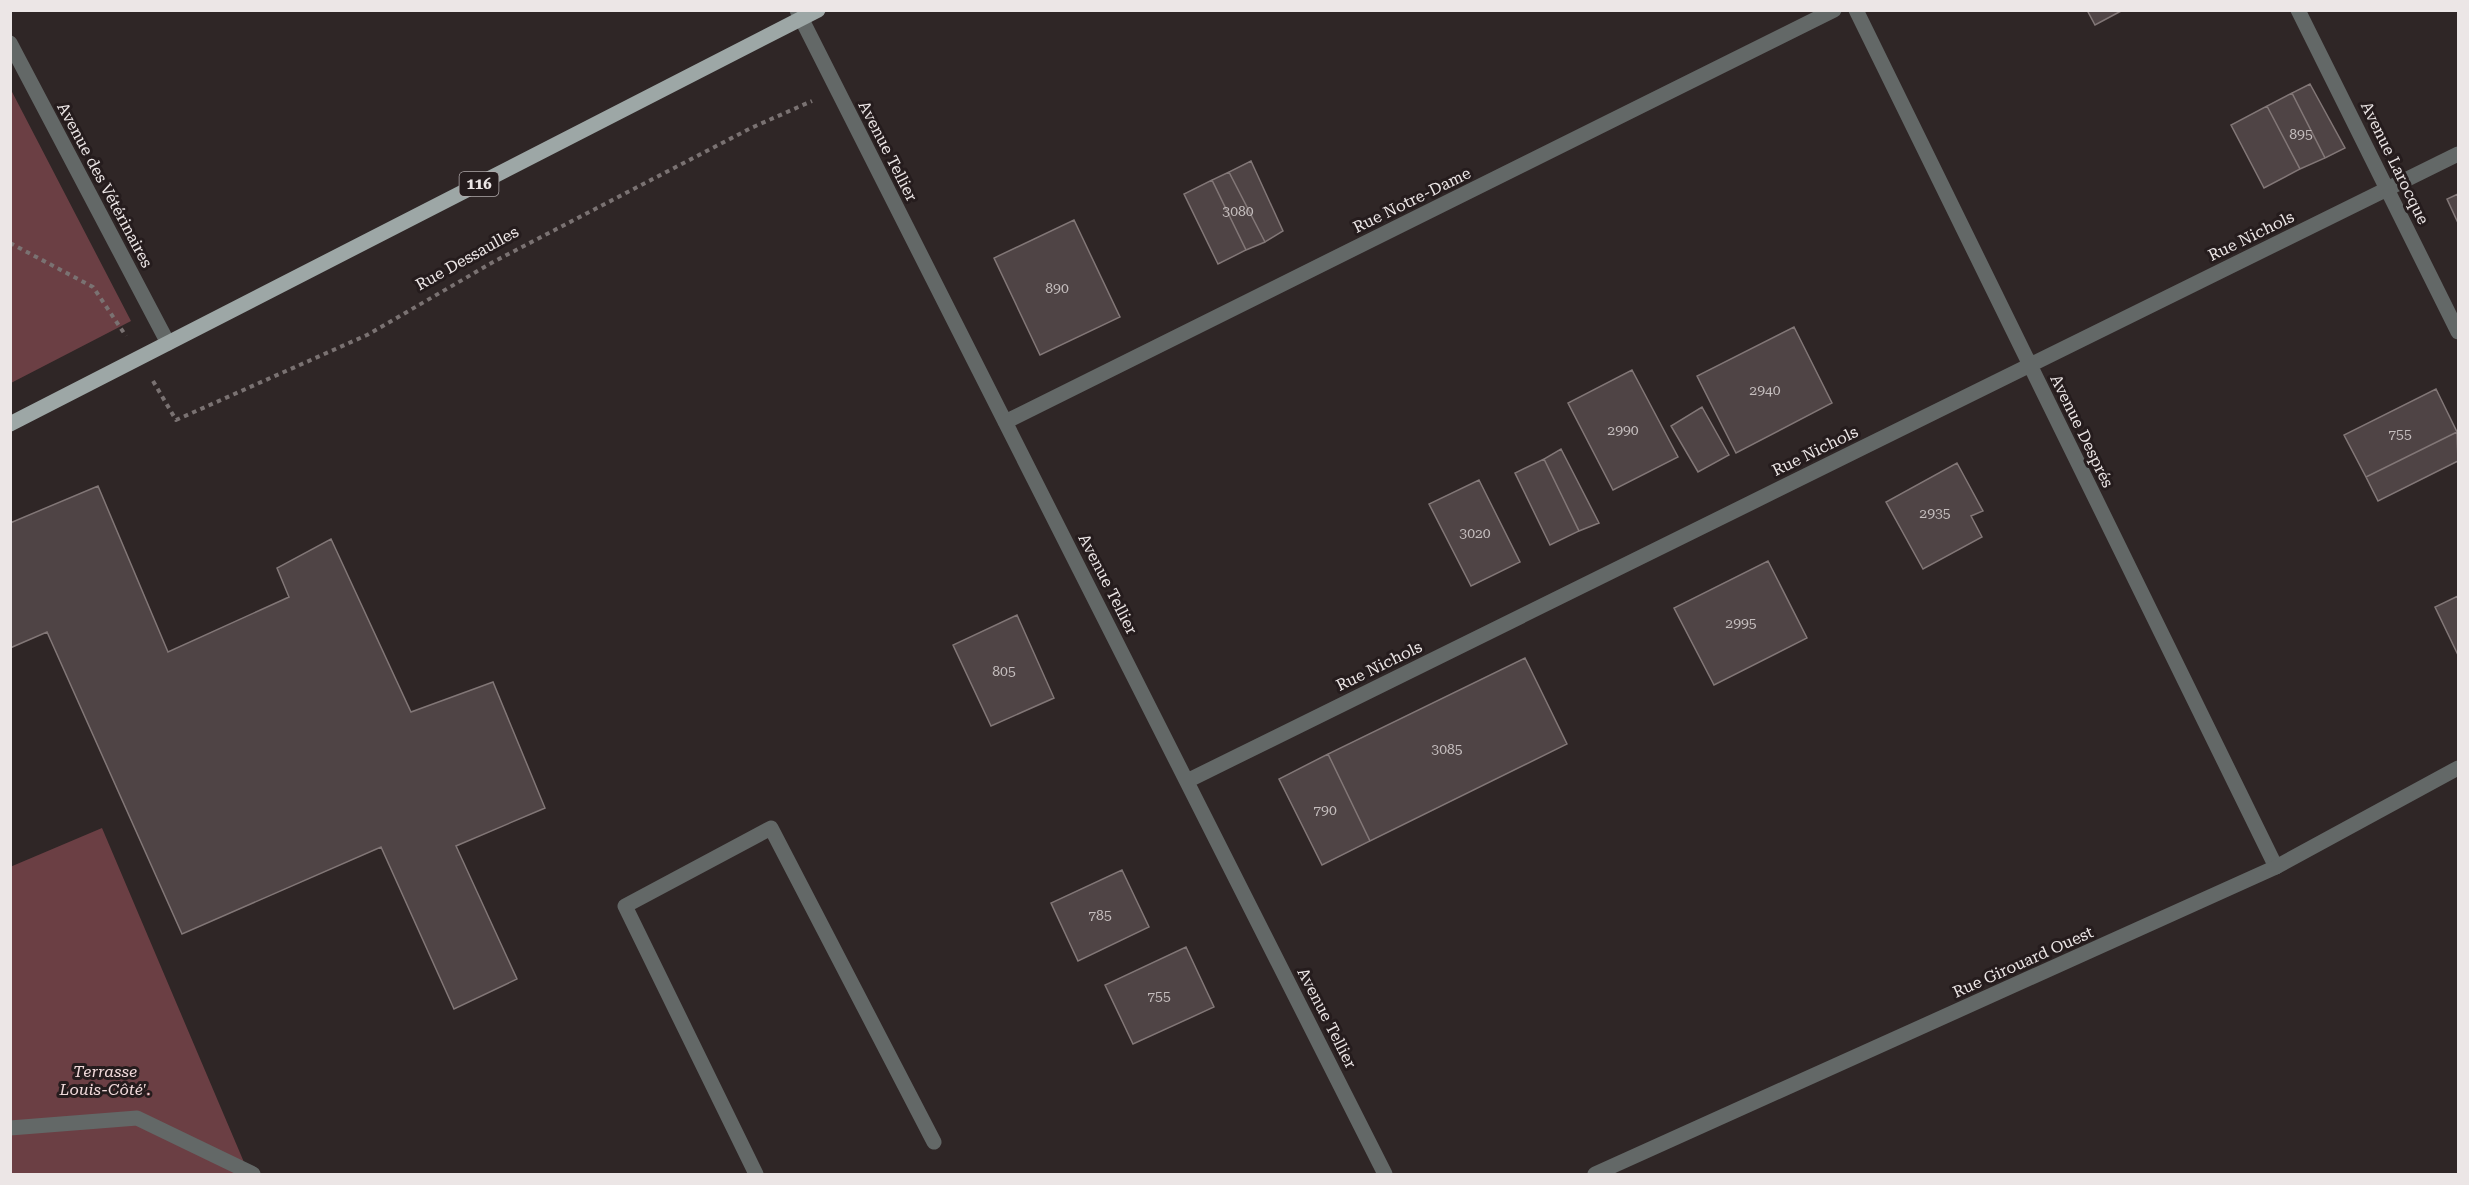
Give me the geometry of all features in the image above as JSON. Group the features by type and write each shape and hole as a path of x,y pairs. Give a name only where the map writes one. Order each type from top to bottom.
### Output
{"main road":[{"name":"116","path":"10,424 799,15 818,10"}],"street":[{"name":"Rue Notre-Dame","path":"1005,422 1834,10"},
{"name":"Avenue Després","path":"1856,10 2276,867"},
{"name":"Avenue Larocque","path":"2298,10 2458,332"},
{"name":"Avenue Tellier","path":"799,15 1385,1174"},
{"name":"Avenue des Vétérinaires","path":"10,43 168,343"},
{"name":"Rue Nichols","path":"1187,781 2458,154"},
{"name":"Rue Girouard Ouest","path":"1595,1174 2276,867 2458,768"},
{"path":"756,1174 624,906 771,828 934,1142"},
{"path":"10,1128 137,1118 253,1174"}],"path":[{"name":"Rue Dessaulles","path":"140,358 176,420 367,335 516,250 751,128 837,90"},
{"path":"10,243 93,287 140,358"}],"green space":[{"path":"10,88 131,321 11,383 10,383"},
{"name":"Terrasse Louis-Côté'.","path":"102,828 249,1174 11,1174 10,867"}],"building":[{"path":"2087,10 2123,10 2095,25"},
{"path":"2310,84 2345,148 2325,158 2292,93"},
{"path":"2292,93 2325,158 2300,169 2267,106"},
{"path":"2267,106 2300,169 2264,188 2231,125"},
{"path":"1251,161 1283,231 1265,242 1229,172"},
{"path":"1229,172 1265,242 1246,250 1212,180"},
{"path":"1212,180 1246,250 1218,264 1184,194"},
{"path":"2458,194 2458,223 2447,199"},
{"path":"1074,220 1120,317 1040,355 994,258"},
{"path":"1794,327 1832,403 1736,453 1697,376"},
{"path":"1632,370 1678,457 1613,490 1568,403"},
{"path":"2436,389 2457,432 2366,477 2344,435"},
{"path":"1702,407 1729,455 1698,472 1671,426"},
{"path":"2457,432 2458,461 2378,501 2366,477"},
{"path":"1561,449 1599,523 1579,531 1544,459"},
{"path":"1544,459 1579,531 1550,545 1515,473"},
{"path":"1957,463 1983,511 1971,516 1982,537 1923,569 1886,502"},
{"path":"1479,480 1520,562 1471,586 1429,504"},
{"path":"98,486 168,652 289,597 277,568 331,539 411,712 493,682 545,808 456,846 517,979 454,1009 381,847 182,934 47,632 10,648 10,523"},
{"path":"1768,561 1807,638 1714,685 1674,608"},
{"path":"2458,596 2458,655 2435,607"},
{"path":"1017,615 1054,698 991,726 953,645"},
{"path":"1525,658 1567,744 1370,841 1328,754"},
{"path":"1328,754 1370,841 1322,865 1279,779"},
{"path":"1122,870 1149,927 1078,961 1051,903"},
{"path":"1186,947 1214,1007 1133,1044 1105,985"}]}
